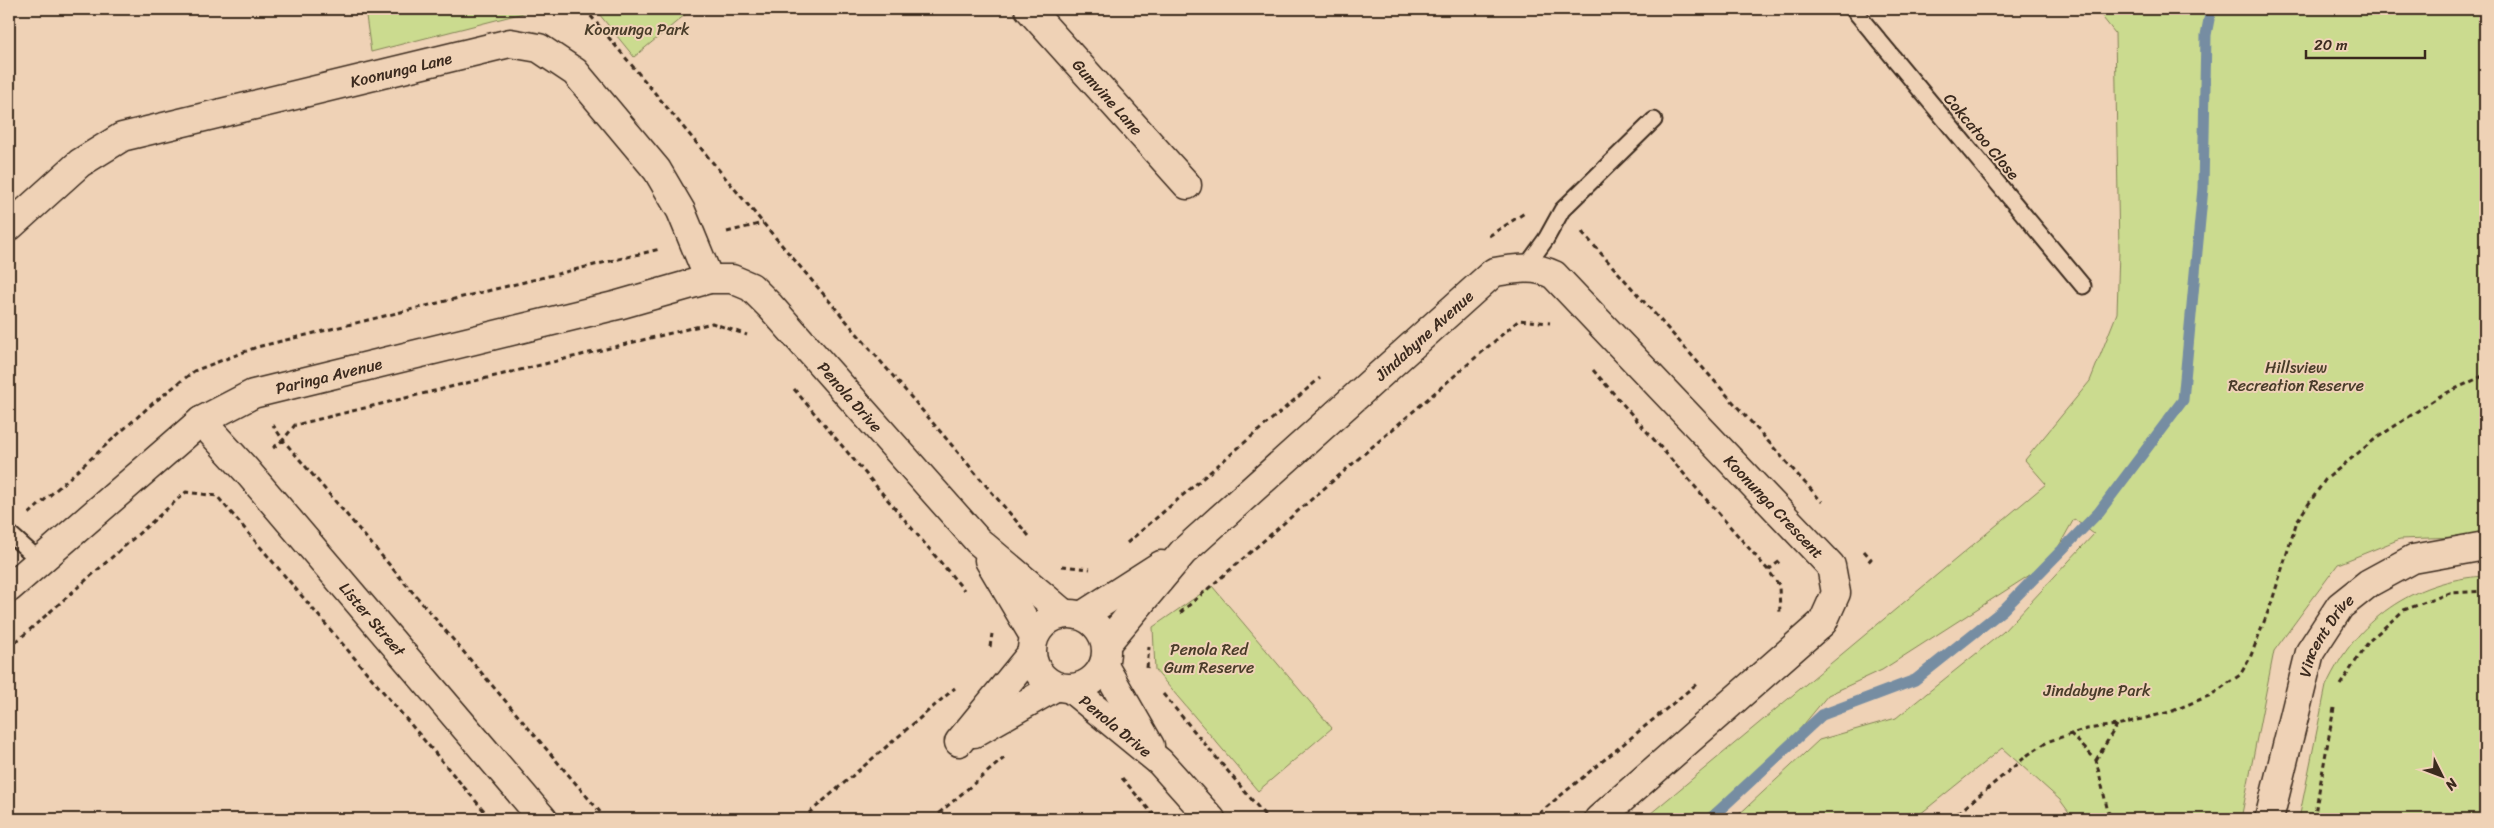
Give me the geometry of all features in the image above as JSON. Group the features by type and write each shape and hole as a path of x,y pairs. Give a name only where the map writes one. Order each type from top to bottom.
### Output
{"street":[{"name":"Gumvine Lane","path":"1029,9 1187,185"},
{"name":"Koonunga Lane","path":"9,227 80,163 122,137 510,42 538,48 575,72 582,80 657,170 681,211 709,279"},
{"name":"Jindabyne Avenue","path":"1105,655 1182,552 1494,272 1525,268"},
{"name":"Koonunga Crescent","path":"1525,268 1544,269 1554,275 1831,566 1836,593"},
{"name":"Paringa Avenue","path":"9,588 201,421 253,394 618,305 709,279"},
{"name":"Penola Drive","path":"709,279 732,279 751,287 978,542 1073,614"},
{"name":"Lister Street","path":"201,421 246,470 543,819"},
{"name":"Penola Drive","path":"978,542 1032,645"},
{"name":"Vincent Drive","path":"2269,819 2310,652 2340,606 2370,583 2413,559 2485,546"},
{"name":"Jindabyne Avenue","path":"1073,614 1182,552"},
{"path":"1599,819 1823,622 1836,593"},
{"path":"1073,614 1098,627 1105,655 1091,682 1063,688 959,742 1032,645 1046,621 1073,614"},
{"path":"1032,645 1038,674 1063,688"},
{"name":"Penola Drive","path":"1105,655 1160,762"},
{"name":"Penola Drive","path":"1063,688 1160,762 1211,819"}],"lane":[{"name":"Cokcatoo Close","path":"1853,9 2083,286"},
{"path":"1525,268 1546,239 1562,210 1654,120"},
{"path":"9,533 40,560"}],"path":[{"path":"585,9 763,223 1035,543"},
{"path":"1482,240 1527,212 1562,210 1827,508"},
{"path":"1178,615 1519,320 1552,323"},
{"path":"606,819 283,440 294,426 712,323 748,335"},
{"path":"1591,368 1779,585 1780,614 1773,621"},
{"path":"1951,819 2029,754 2049,741 2070,733 2116,725 2170,712 2211,695 2240,675 2250,658 2271,604 2297,521 2325,480 2374,440 2440,396 2485,375"},
{"path":"1126,543 1323,376"},
{"path":"793,389 967,594"},
{"path":"9,648 186,492 217,496 491,819"},
{"path":"1836,593 1871,559 1859,545"},
{"path":"1054,565 1096,569"},
{"path":"2338,688 2369,642 2404,610 2450,593 2485,591"},
{"path":"990,651 993,624"},
{"path":"1146,674 1150,638"},
{"path":"1532,819 1705,676"},
{"path":"802,819 959,686"},
{"path":"1158,688 1268,819"},
{"path":"2314,819 2335,707"},
{"path":"2096,760 2116,725"},
{"path":"2070,733 2096,760 2108,812 2115,819"},
{"path":"932,819 1012,752"},
{"path":"1118,774 1157,819"},
{"path":"2105,819 2108,812"}],"green space":[{"name":"Koonunga Park","path":"365,9 539,9 371,52"},
{"name":"Koonunga Park","path":"595,9 692,9 634,57"},
{"name":"Hillsview Recreation Reserve","path":"2096,9 2485,9 2485,536 2400,539 2338,564 2274,651 2241,819 2074,819 2060,800 2002,748 1914,819 1734,819 1819,740 1896,718 2003,632 2094,534 2074,519 2050,562 1882,670 1828,695 1772,763 1701,819 1644,819 2046,484 2025,460 2090,381 2117,313 2119,251 2115,33"},
{"path":"2485,576 2485,819 2299,819 2326,686 2338,662 2353,642 2371,623 2411,595 2459,579"},
{"name":"Penola Red Gum Reserve","path":"1212,586 1332,728 1258,791 1155,670 1153,627"}],"waterway":[{"path":"1710,819 1822,715 1915,680 2003,610 2099,512 2183,400 2203,188 2206,35 2211,9"}],"park label":[{"name":"Jindabyne Park","path":"2097,690"}]}
